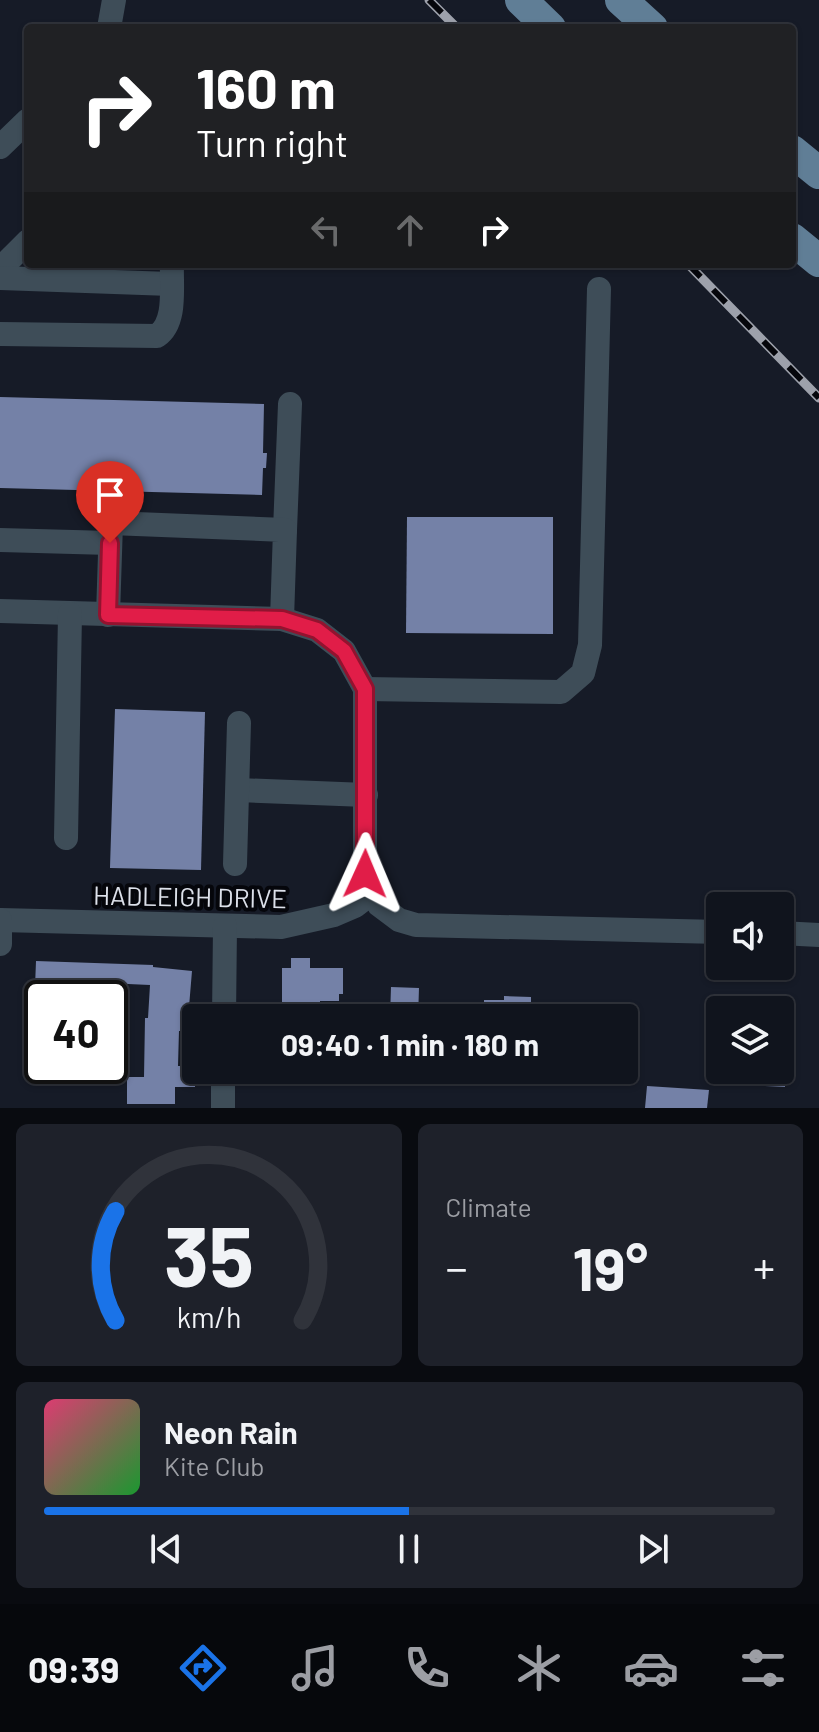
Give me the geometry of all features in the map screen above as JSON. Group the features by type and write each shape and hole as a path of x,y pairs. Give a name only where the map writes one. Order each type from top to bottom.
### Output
{"main road":[{"path":"521,0 546,24"},
{"path":"621,0 648,24"},
{"path":"796,154 819,173"},
{"path":"796,242 819,261"}],"street":[{"path":"110,24 114,0"},
{"path":"0,147 24,124"},
{"path":"0,269 24,245"},
{"path":"0,278 171,274 170,320 166,330 157,336 0,334"},
{"path":"365,689 561,692 583,673 590,645 599,289"},
{"path":"282,619 290,404"},
{"path":"108,615 111,523 285,530"},
{"path":"0,540 110,543"},
{"path":"0,611 282,619 317,630 344,651 365,689 365,874 379,905 392,916 416,925 706,932"},
{"path":"66,838 70,614"},
{"path":"235,864 239,723"},
{"path":"238,790 366,795"},
{"name":"HADLEIGH DRIVE","path":"0,920 281,927 308,923 349,909 372,893"},
{"path":"0,920 0,944"},
{"path":"224,1004 225,926"},
{"path":"794,934 819,935"},
{"path":"223,1084 223,1108"}],"building":[{"path":"0,397 264,404 263,453 267,453 262,495 0,488"},
{"path":"407,517 553,517 553,634 406,633"},
{"path":"115,709 205,712 201,870 110,868"},
{"path":"291,958 310,958 310,968 343,968 343,994 339,994 339,1001 282,1004 282,968 291,968"},
{"path":"36,961 153,965 192,971 189,1004 182,1004 178,1066 182,1066 182,1084 195,1084 195,1087 175,1087 175,1104 127,1104 128,1077 144,1077 145,1018 148,1018 150,985 128,984 128,980 35,980"},
{"path":"391,987 419,988 418,1004 390,1004"},
{"path":"504,996 531,997 531,1002 551,1004 484,1004 484,1000 504,1000"},
{"path":"765,1084 785,1084 785,1087"},
{"path":"647,1086 709,1090 707,1108 645,1108"}],"railway":[{"path":"429,0 453,24"},
{"path":"692,268 819,398"}],"route":[{"path":"110,543 108,615 282,619 317,630 344,651 365,689 365,874"}]}
